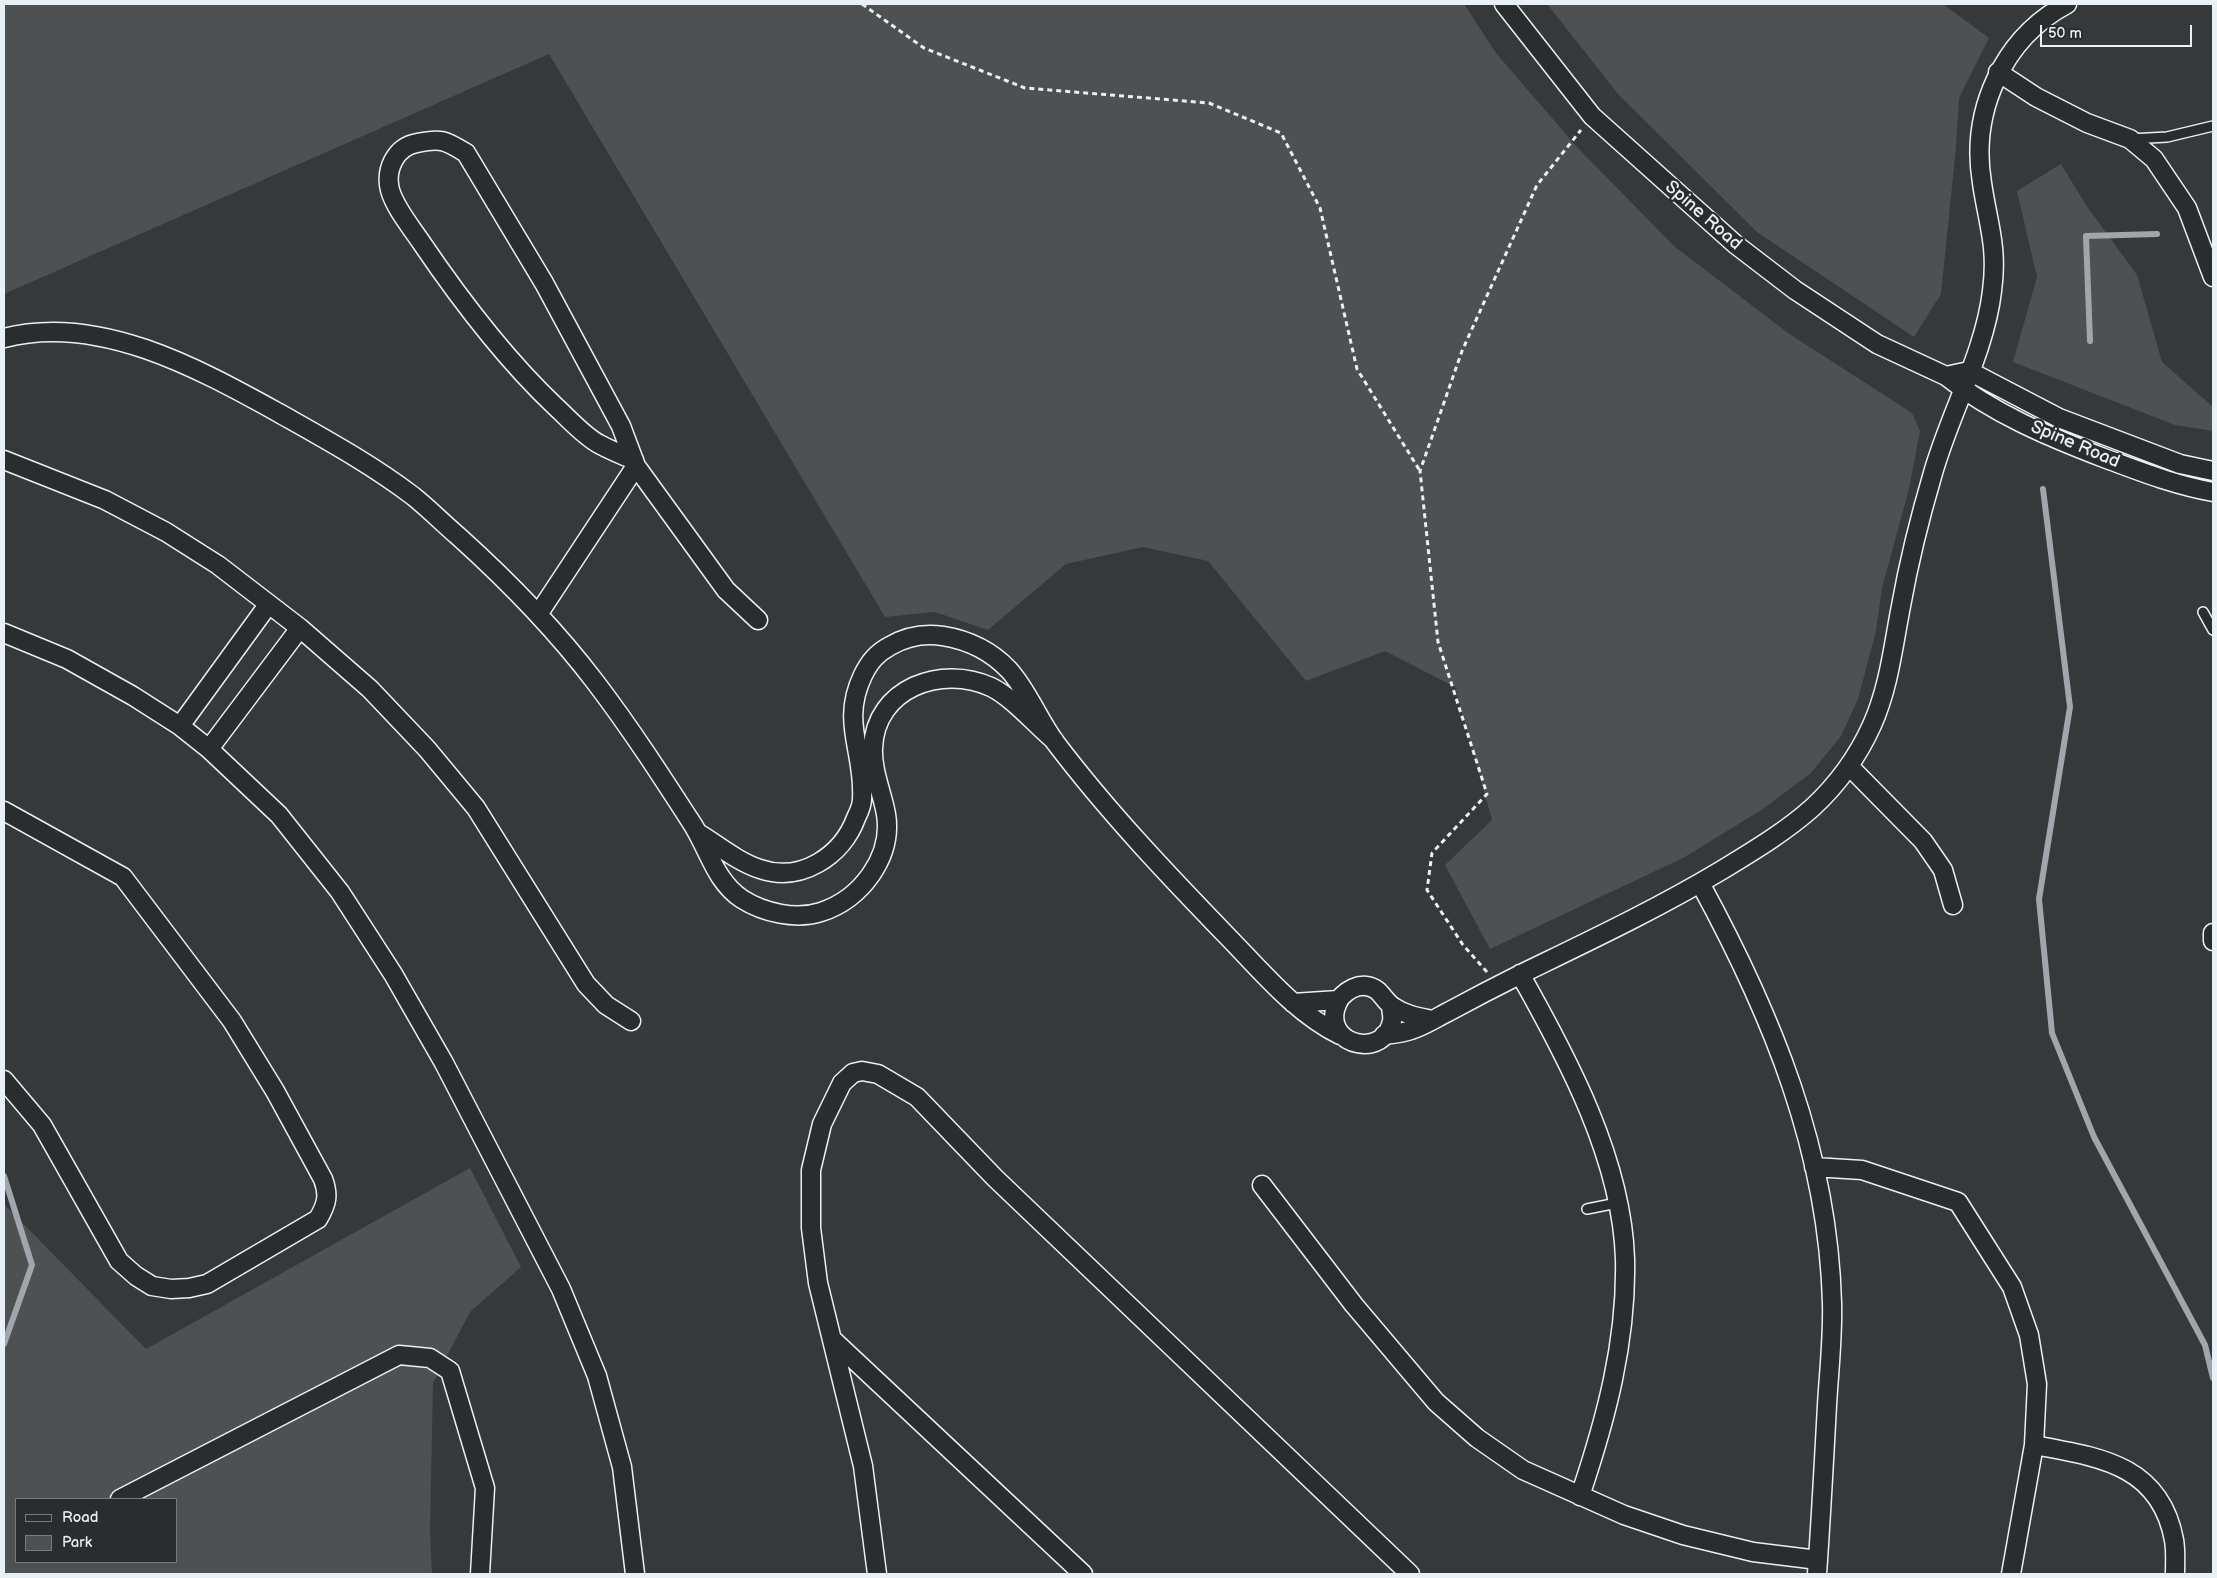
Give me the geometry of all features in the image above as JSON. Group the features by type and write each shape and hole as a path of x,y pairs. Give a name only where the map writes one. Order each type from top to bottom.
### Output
{"street":[{"name":"Spine Road","path":"1504,4 1592,116 1735,244 1795,290 1876,344 1946,376 1962,389 2049,437 2174,485 2213,492"},
{"path":"698,833 736,857 760,869 784,873 807,869 828,857 844,842 853,828 862,801 862,769 852,710 855,693 876,654 899,640 919,634 968,641 991,654 1010,670 1054,740 1114,814 1174,880 1294,1003 1321,1026 1350,1042 1362,1045 1374,1042 1384,1035 1412,1030 1520,974 1622,926 1700,883 1758,848 1813,807 1849,766 1872,725 1888,684 1901,602 1918,525 1934,467 1985,323 1994,277 1995,258 1990,217 1981,181 1980,143 1986,105 1998,72 2014,47 2034,25 2068,4"},
{"path":"1998,72 2053,106 2130,139 2154,159 2187,208 2213,276"},
{"path":"635,463 598,444 556,407 516,366 460,300 406,219 390,191 389,172 396,155 412,144 430,140 446,141 466,153 544,283 621,426 635,463 726,590 758,620"},
{"path":"4,338 60,332 110,339 166,355 342,448 414,497 482,557 539,613 594,681 652,760 698,833 718,875 730,891 746,902 770,912 797,915 819,913 839,904 857,892 874,872 885,844 886,817 875,770 873,746 880,720 890,705 905,690 926,680 946,677 992,688 1054,740"},
{"name":"Spine Road","path":"1969,371 2059,418 2180,464 2213,471"},
{"path":"1946,376 1969,371"},
{"path":"4,460 105,500 166,532 218,565 300,628 370,689 427,749 476,808 586,984 606,1005 631,1021"},
{"path":"539,613 635,463"},
{"path":"180,726 268,605"},
{"path":"209,749 300,628"},
{"path":"4,633 67,659 133,696 180,726 209,749 279,815 340,892 393,974 493,1155 561,1290 597,1376 622,1468 634,1574"},
{"path":"1849,766 1923,841 1943,870 1953,905"},
{"path":"4,811 124,877 232,1021 275,1091 323,1178 328,1191 327,1205 318,1219 207,1284 171,1289 152,1286 136,1276 119,1261 42,1125 4,1080"},
{"path":"1262,1185 1354,1305 1436,1402 1477,1438 1523,1470 1624,1515 1683,1535 1818,1567 1832,1303 1826,1234 1814,1167 1788,1071 1739,954 1700,883"},
{"path":"2213,933 2213,941"},
{"path":"1520,974 1558,1043 1582,1094 1606,1160 1617,1203 1624,1258 1624,1312 1613,1380 1599,1440 1580,1496"},
{"path":"1340,1035 1334,1018 1338,1000 1350,989 1366,986 1381,992 1391,1005 1410,1016 1432,1020"},
{"path":"1294,1003 1338,1000"},
{"path":"1384,1035 1392,1021 1391,1005"},
{"path":"877,1574 863,1466 818,1283 811,1228 811,1170 822,1124 842,1083 853,1073 862,1071 878,1074 917,1097 994,1178 1410,1574"},
{"path":"1814,1167 1862,1170 1958,1202 2012,1287 2030,1336 2037,1384 2034,1444 2011,1574"},
{"path":"832,1340 1083,1574"},
{"path":"122,1498 399,1355 430,1358 450,1371 485,1488 480,1574"},
{"path":"2034,1444 2096,1457 2129,1472 2156,1493 2167,1514 2175,1541 2175,1574"}],"lane":[{"path":"2130,139 2167,137 2213,126"},
{"path":"2203,612 2213,630"},
{"path":"1587,1210 1617,1203"}],"path":[{"path":"862,4 924,48 1025,88 1210,103 1281,133 1320,208 1357,369 1420,471"},
{"path":"1500,985 1463,945 1426,890 1432,853 1487,794 1438,642 1420,471 1462,351 1537,185 1592,116"}],"green space":[{"path":"4,4 1464,4 1496,53 1576,146 1674,246 1788,333 1912,413 1920,431 1909,489 1882,588 1876,631 1858,699 1841,736 1811,773 1763,809 1683,858 1490,949 1445,865 1492,820 1455,687 1385,651 1306,681 1208,561 1143,547 1066,564 988,630 935,612 885,617 549,54 4,294"},
{"path":"1547,4 1943,4 1989,38 1959,98 1941,294 1914,337 1757,232 1618,94"},
{"path":"2061,164 2086,205 2137,275 2162,362 2213,407 2213,431 2175,425 2013,362 2037,277 2017,191"},
{"path":"470,1168 521,1267 470,1312 433,1383 430,1531 432,1574 4,1574 4,1204 146,1349"}],"waterway":[{"path":"2090,341 2086,236 2157,234"},
{"path":"2043,489 2070,707 2039,899 2052,1033 2094,1137 2205,1345 2213,1378"},
{"path":"4,1176 32,1265 4,1344"}]}
